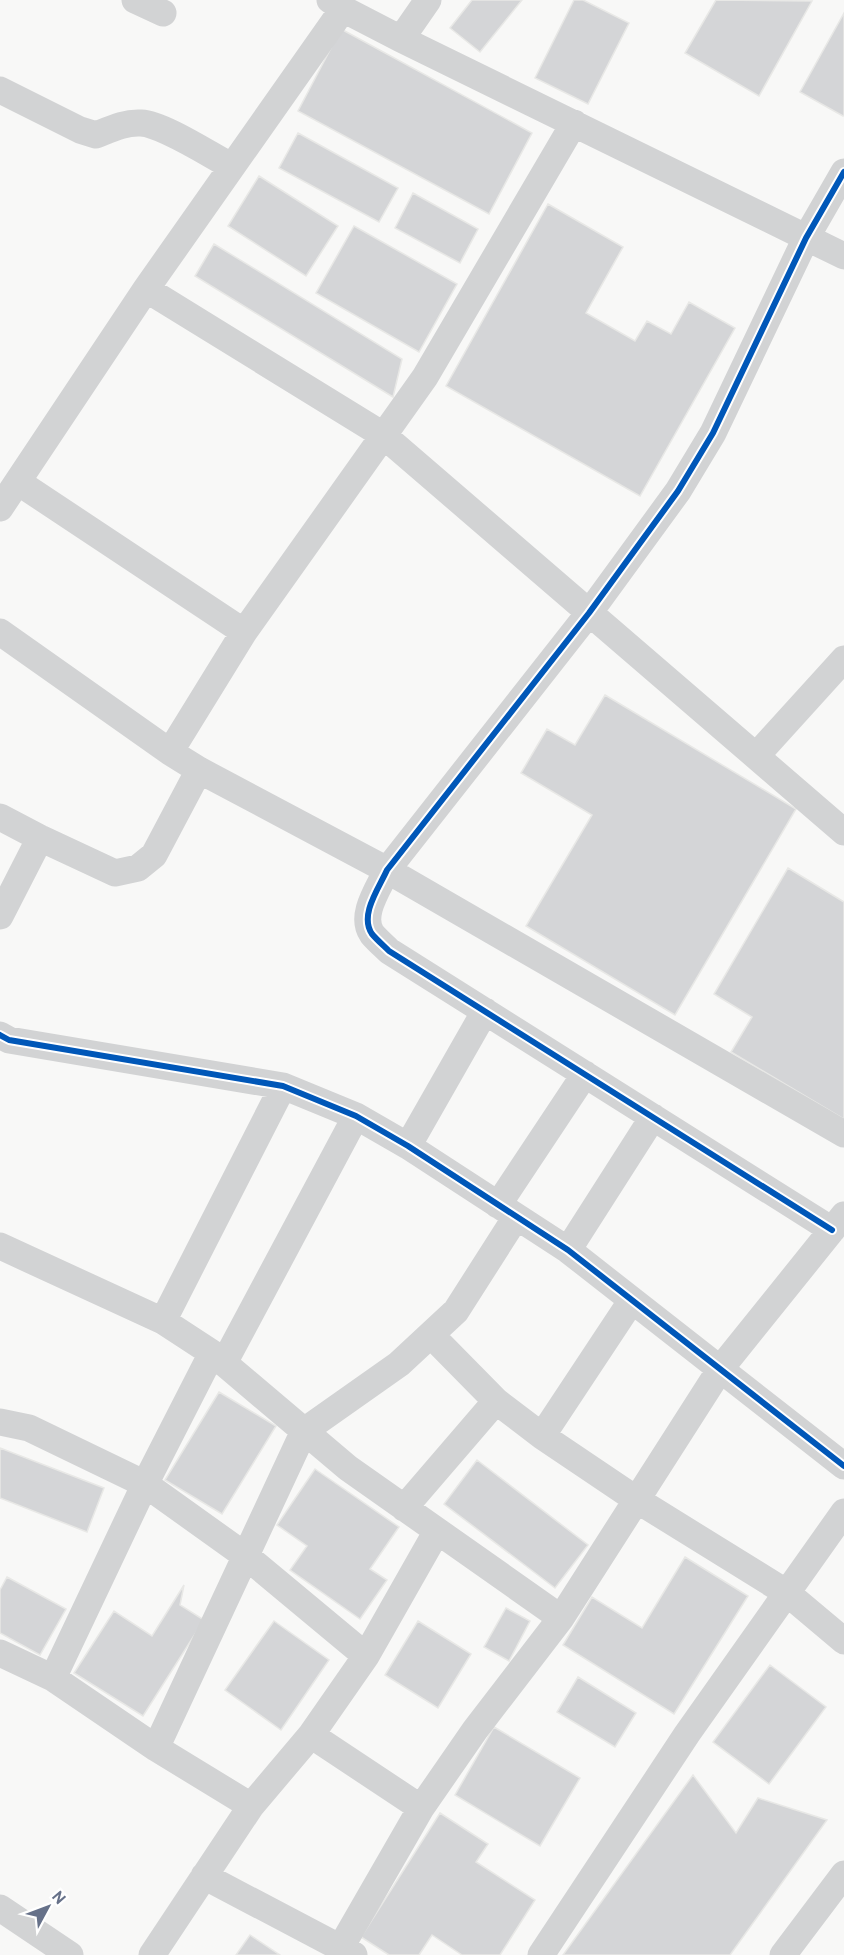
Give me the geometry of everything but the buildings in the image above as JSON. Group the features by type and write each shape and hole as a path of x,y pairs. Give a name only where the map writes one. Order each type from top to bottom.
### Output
{"street":[{"path":"135,0 163,13"},
{"path":"402,39 428,0"},
{"path":"0,508 231,166 336,5 844,256"},
{"path":"0,90 80,130 96,135 124,124 143,123 165,130 231,166"},
{"path":"170,752 244,632 425,377 574,123"},
{"path":"204,1876 348,1951 421,1808 475,1730 561,1618 721,1368 838,1223 653,1117 389,951 368,926 368,912 387,870 589,613 678,491 712,433 806,238 844,172"},
{"path":"146,289 383,435 844,832"},
{"path":"18,482 244,632"},
{"path":"0,632 199,771 387,870 844,1134"},
{"path":"756,756 844,659"},
{"path":"0,817 115,873 138,868 154,855 199,771"},
{"path":"0,916 40,838"},
{"path":"408,1146 485,1011"},
{"path":"3,1046 283,1086 356,1116 408,1146 567,1250 844,1466"},
{"path":"156,1749 304,1431 399,1364 456,1311 507,1211 585,1074"},
{"path":"163,1321 283,1086"},
{"path":"53,1678 145,1484 356,1116"},
{"path":"567,1250 653,1117"},
{"path":"0,1246 163,1321 218,1358 348,1468 561,1618"},
{"path":"542,1436 632,1300"},
{"path":"431,1335 496,1401 542,1436 636,1500 787,1593 844,1641"},
{"path":"404,1508 496,1401"},
{"path":"0,1422 29,1428 145,1484 247,1557 366,1656"},
{"path":"541,1955 687,1734 844,1512"},
{"path":"152,1955 252,1806 311,1734 366,1656 437,1531"},
{"path":"0,1653 53,1678 156,1749 252,1806"},
{"path":"311,1734 421,1808"},
{"path":"783,1955 844,1874"},
{"path":"0,1908 70,1955"}],"cycle path":[{"path":"832,1230 389,951 372,934 368,919 372,902 387,870 589,613 678,491 713,433 806,238 844,172"},
{"path":"0,1035 9,1040 283,1086 356,1116 408,1146 568,1250 844,1466"}]}
